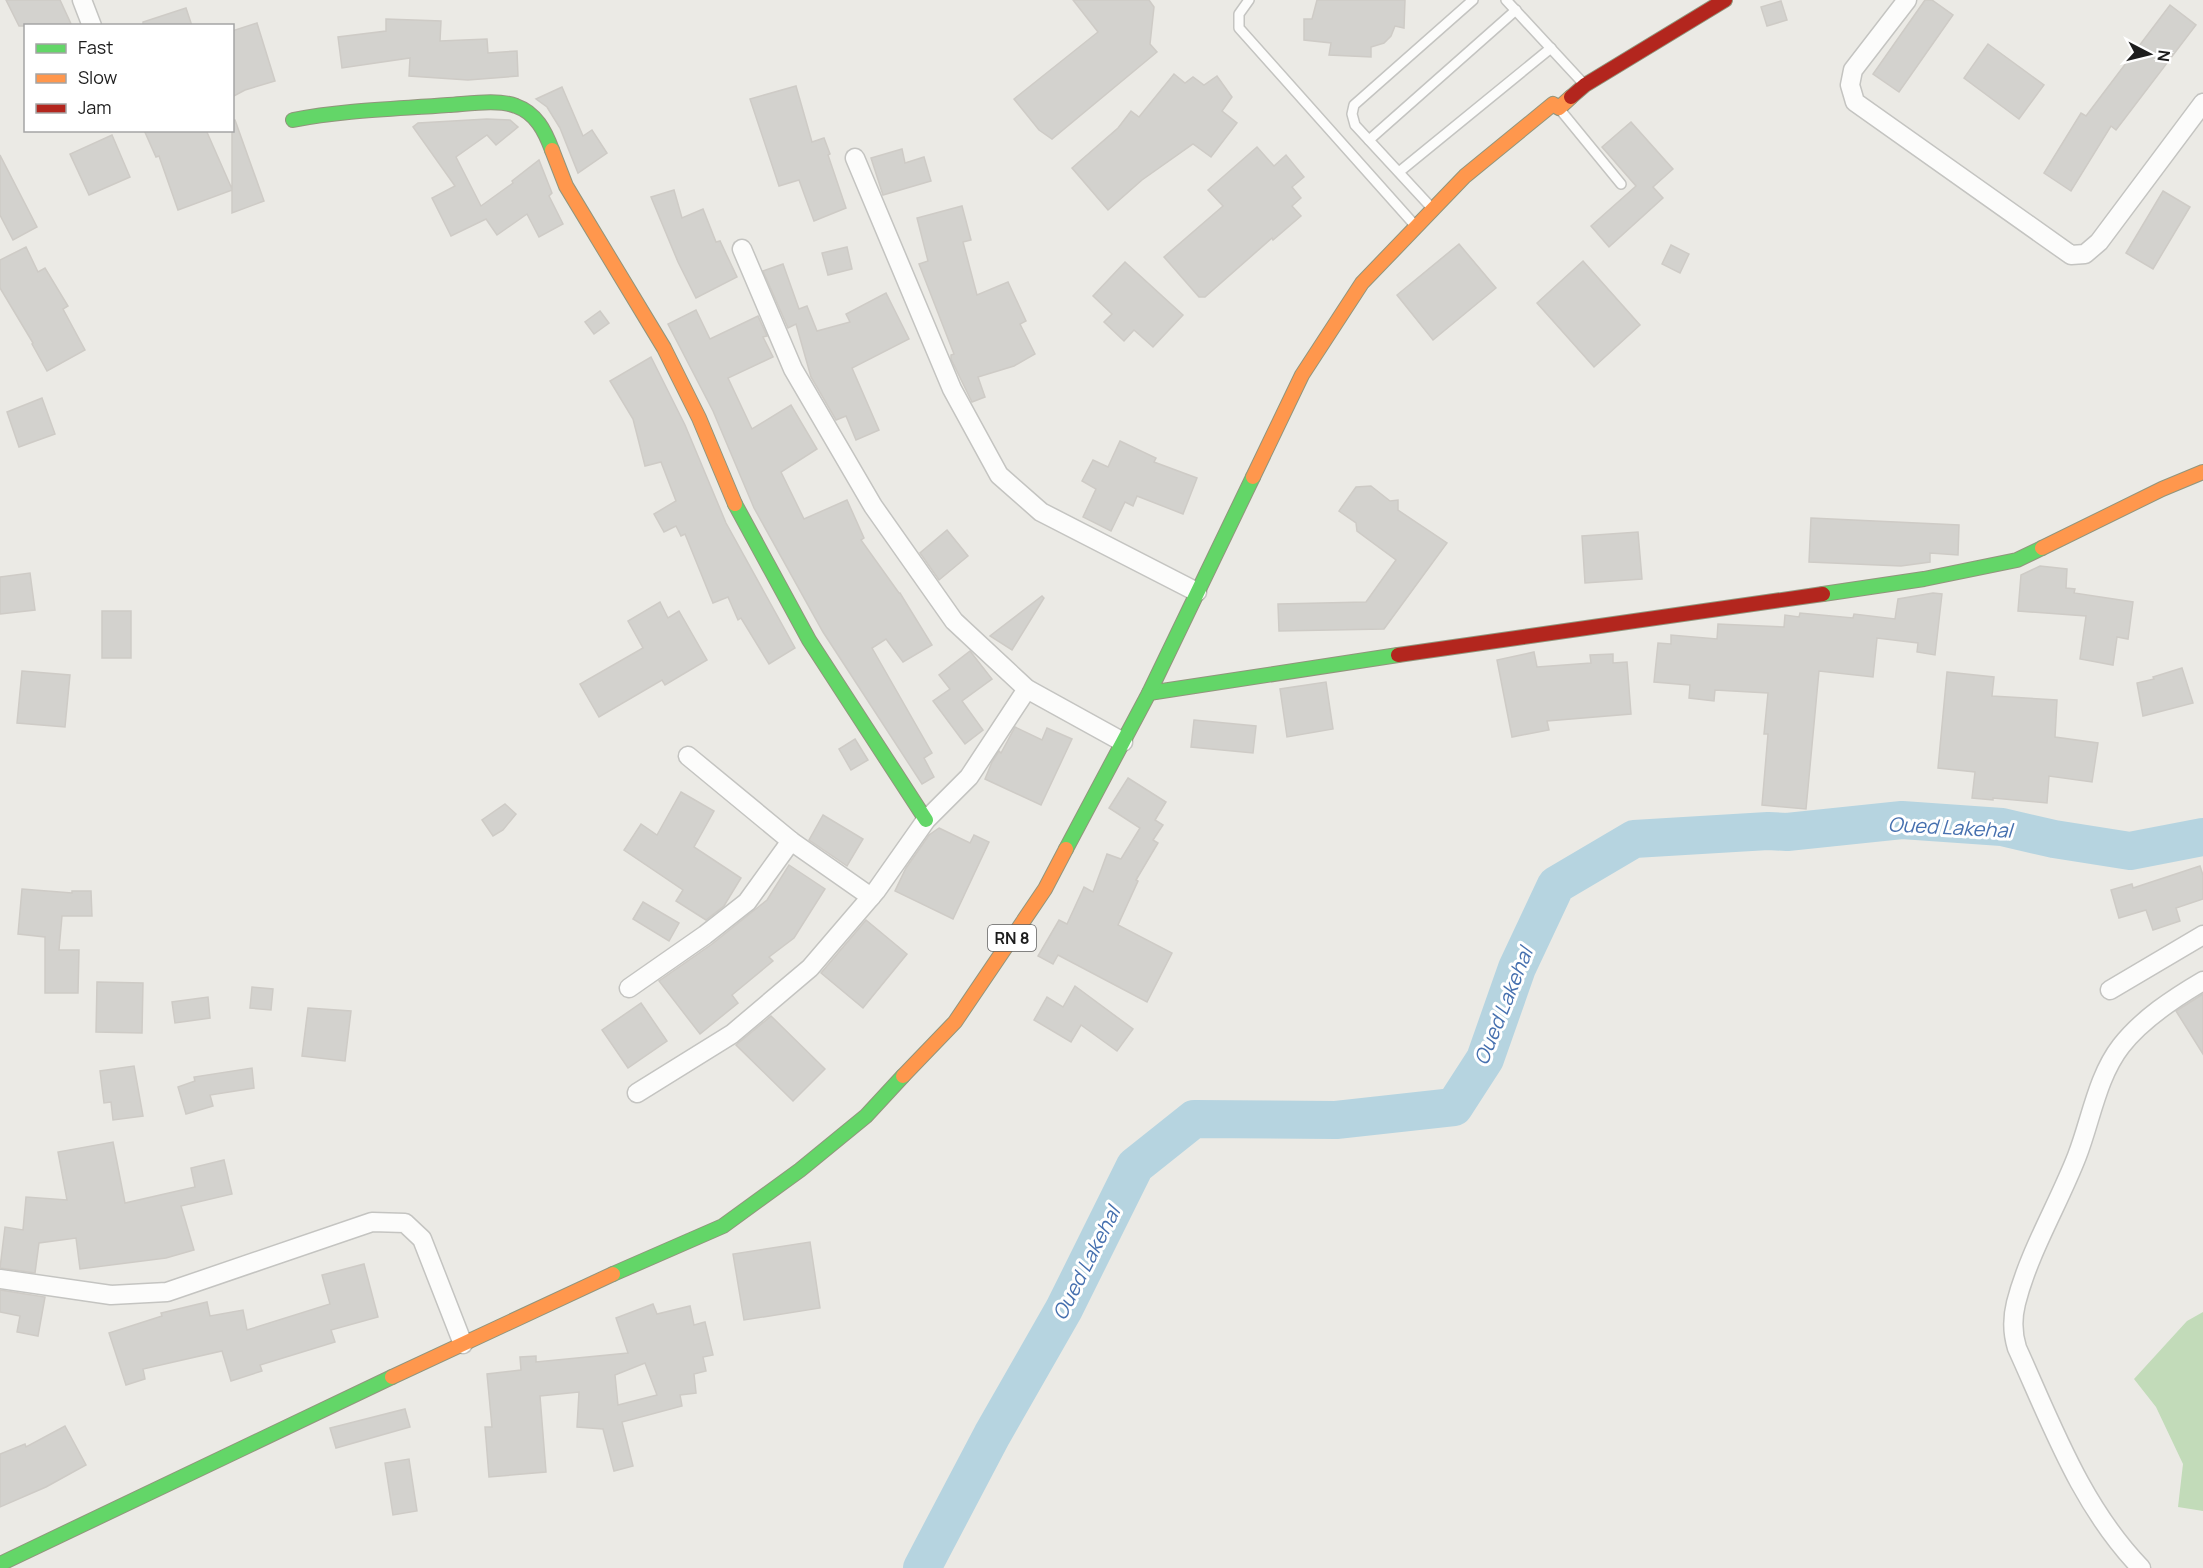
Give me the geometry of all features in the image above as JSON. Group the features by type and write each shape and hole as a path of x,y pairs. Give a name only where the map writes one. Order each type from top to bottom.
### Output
{"main road":[{"name":"RN 8","path":"0,1564 559,1298 723,1227 800,1170 866,1116 955,1022 1046,889 1149,693 1302,375 1362,283 1465,176 1553,104 1559,108 1585,85 1725,0"},
{"path":"293,120 329,113 486,103 515,105 534,116 546,136 566,186 664,348 699,418 740,515 809,640 926,820"},
{"path":"1149,693 1923,579 2017,560 2162,489 2203,472"}],"street":[{"path":"81,0 91,24"},
{"path":"1907,0 1853,70 1850,85 1855,102 2071,255 2085,254 2099,242 2203,104"},
{"path":"855,158 952,389 999,475 1041,512 1197,592"},
{"path":"742,249 793,369 873,506 954,621 1027,689 1123,742"},
{"path":"637,1093 732,1034 810,968 871,897 926,820 969,777 1027,689"},
{"path":"688,756 791,841 871,897"},
{"path":"629,988 705,935 747,902 791,841"},
{"path":"2110,990 2203,935"},
{"path":"2141,1568 2104,1525 2072,1471 2017,1348 2012,1322 2016,1302 2029,1267 2077,1156 2106,1070 2121,1046 2141,1026 2182,993 2203,981"},
{"path":"0,1279 111,1295 167,1292 372,1222 405,1223 422,1239 463,1344"}],"lane":[{"path":"1249,0 1239,14 1239,28 1416,226"},
{"path":"1433,209 1355,125 1352,114 1354,105 1473,0"},
{"path":"1506,0 1585,85"},
{"path":"1370,140 1516,10"},
{"path":"1399,172 1551,48"},
{"path":"1559,108 1621,184"}],"green space":[{"path":"2203,1312 2203,1511 2178,1507 2183,1464 2156,1407 2134,1379 2187,1321"}],"building":[{"path":"6,0 60,0 71,24 24,24 24,26 19,26"},
{"path":"1073,0 1149,0 1154,7 1150,44 1157,52 1052,139 1039,130 1014,99 1098,32"},
{"path":"1317,0 1405,0 1404,28 1395,26 1391,36 1384,43 1371,47 1371,57 1329,55 1331,43 1304,40 1304,19 1312,19"},
{"path":"1925,0 1932,0 1953,15 1899,92 1873,74"},
{"path":"1781,1 1787,20 1767,26 1761,7"},
{"path":"2170,5 2196,25 2116,130 2111,126 2071,191 2044,173 2081,113 2086,116"},
{"path":"186,8 191,24 143,24 143,22"},
{"path":"386,19 441,21 440,41 487,39 488,53 517,51 518,76 468,80 409,76 410,58 342,68 338,37 386,31"},
{"path":"257,23 275,81 245,90 234,96 234,30"},
{"path":"1988,44 2044,85 2019,119 1964,78"},
{"path":"1174,74 1185,83 1193,77 1204,85 1217,76 1232,97 1222,111 1237,123 1211,157 1193,144 1142,180 1108,210 1072,168 1118,128 1131,111 1139,117"},
{"path":"796,86 812,142 824,138 846,208 814,221 799,180 779,186 750,99"},
{"path":"562,87 583,136 592,130 607,153 578,173 560,128 547,107 536,99"},
{"path":"235,120 264,201 232,213 232,190 178,210 159,156 156,157 145,132 207,132 232,189 232,132 234,132"},
{"path":"510,120 518,127 496,145 487,135 456,157 481,206 513,183 512,181 539,160 552,193 549,196 563,224 539,237 527,214 497,235 486,219 451,236 432,198 455,186 413,127 418,123"},
{"path":"1631,122 1673,169 1653,187 1663,198 1609,247 1591,226 1636,186 1602,147"},
{"path":"112,135 130,177 89,195 70,154"},
{"path":"1257,147 1274,166 1286,155 1304,177 1292,187 1301,198 1292,206 1301,216 1273,240 1272,238 1205,297 1199,297 1164,257 1223,206 1208,190"},
{"path":"902,149 905,163 924,157 931,181 883,195 871,158"},
{"path":"0,155 37,227 13,240 0,215"},
{"path":"674,190 682,218 703,209 716,242 720,241 737,277 696,298 651,197"},
{"path":"2163,191 2190,207 2153,269 2126,253"},
{"path":"962,206 971,240 963,242 977,295 1008,282 1026,321 1020,324 1035,354 1014,366 978,377 985,397 972,402 951,359 951,355 954,354 919,264 928,261 917,218"},
{"path":"1459,244 1496,288 1433,340 1397,295"},
{"path":"1671,245 1689,254 1680,273 1662,264"},
{"path":"26,247 38,272 45,268 68,306 63,309 85,350 47,371 0,288 0,260"},
{"path":"847,247 852,269 828,275 822,253"},
{"path":"1583,261 1640,325 1594,367 1537,303"},
{"path":"1125,262 1183,315 1153,347 1134,330 1124,341 1104,322 1112,314 1093,296"},
{"path":"783,264 799,309 807,306 817,331 850,322 846,314 886,293 909,339 852,368 879,430 856,440 846,416 836,420 811,377 796,324 788,328 763,271"},
{"path":"696,310 710,339 758,316 767,336 763,337 773,357 728,378 752,429 791,405 817,449 781,472 804,519 847,500 864,538 861,540 900,593 932,645 903,662 886,639 872,648 932,753 924,758 934,777 922,784 823,632 754,508 713,411 668,324"},
{"path":"600,311 609,323 594,334 585,322"},
{"path":"651,357 685,425 726,523 795,648 769,664 741,618 738,620 728,597 713,603 685,534 681,536 676,526 664,532 654,514 676,501 661,462 645,466 633,419 610,381"},
{"path":"42,398 55,434 19,447 7,412"},
{"path":"1120,441 1156,458 1154,462 1197,478 1183,514 1137,496 1133,506 1125,502 1111,531 1083,517 1096,489 1082,481 1093,460 1108,467"},
{"path":"1371,486 1390,501 1398,500 1398,510 1447,543 1384,629 1279,631 1278,604 1366,602 1396,560 1357,531 1356,523 1339,511 1356,487"},
{"path":"1811,518 1959,525 1958,555 1930,553 1930,562 1901,566 1809,562"},
{"path":"947,530 968,556 939,580 920,553"},
{"path":"1638,532 1642,579 1585,583 1582,536"},
{"path":"2040,566 2067,569 2066,588 2075,589 2074,593 2133,602 2128,639 2117,637 2113,665 2080,659 2086,616 2018,611 2021,575"},
{"path":"30,573 35,610 0,614 0,577"},
{"path":"1933,593 1942,594 1935,655 1917,652 1918,643 1877,638 1873,677 1819,671 1806,809 1762,805 1768,734 1764,734 1768,693 1715,690 1714,701 1689,698 1690,685 1654,682 1658,643 1671,644 1671,635 1717,639 1718,624 1784,627 1785,615 1799,617 1800,613 1853,618 1854,614 1895,619 1898,599"},
{"path":"1042,596 1044,598 1012,650 990,636"},
{"path":"660,602 668,618 679,611 707,660 665,685 662,680 599,717 580,684 643,648 628,621"},
{"path":"102,611 131,611 131,658 102,658"},
{"path":"970,651 992,679 962,701 983,730 965,744 933,701 950,689 939,675"},
{"path":"1534,652 1537,667 1591,663 1590,655 1613,654 1613,663 1627,662 1631,714 1547,721 1549,730 1512,737 1497,660"},
{"path":"2182,668 2193,703 2143,716 2137,683"},
{"path":"22,671 70,675 65,727 17,723"},
{"path":"1947,672 1994,677 1992,696 2057,700 2055,737 2098,743 2092,782 2049,776 2047,803 1972,798 1975,772 1938,768"},
{"path":"1326,682 1333,729 1287,737 1280,689"},
{"path":"1194,720 1256,726 1253,753 1191,747"},
{"path":"1015,727 1042,740 1047,728 1072,739 1041,805 985,779 992,762 999,751 1001,753"},
{"path":"855,739 868,760 851,770 839,749"},
{"path":"1128,778 1166,802 1155,820 1163,825 1153,840 1158,843 1136,880 1138,881 1118,925 1172,953 1147,1002 1058,955 1053,964 1038,956 1059,920 1067,924 1084,887 1093,892 1107,854 1121,859 1140,828 1109,808"},
{"path":"681,792 714,811 694,847 741,878 724,906 706,920 676,901 683,890 624,850 641,824 657,835"},
{"path":"505,804 516,814 503,830 493,836 482,820"},
{"path":"823,815 863,839 847,866 809,840"},
{"path":"939,828 970,843 974,835 989,842 953,919 895,891 906,868 929,835"},
{"path":"789,865 825,889 794,938 769,957 773,961 732,995 738,1003 700,1034 659,981 712,944 767,900"},
{"path":"2200,866 2203,875 2203,899 2176,908 2180,921 2153,930 2146,910 2119,918 2111,890 2132,884 2133,888"},
{"path":"22,889 72,893 72,891 91,891 92,916 62,916 59,950 79,950 78,993 45,993 45,937 18,934"},
{"path":"643,902 679,923 669,941 633,919"},
{"path":"866,920 907,954 863,1008 821,973"},
{"path":"97,982 143,983 142,1033 96,1032"},
{"path":"1075,986 1133,1029 1117,1051 1081,1025 1071,1042 1034,1020 1047,997 1063,1007"},
{"path":"252,987 273,989 271,1010 250,1008"},
{"path":"2203,994 2203,1054 2176,1011"},
{"path":"208,997 210,1018 175,1023 172,1002"},
{"path":"641,1003 667,1041 628,1068 602,1030"},
{"path":"308,1008 351,1011 345,1061 302,1056"},
{"path":"771,1016 825,1069 793,1101 736,1045"},
{"path":"134,1066 143,1116 113,1120 111,1102 104,1103 100,1071"},
{"path":"252,1068 254,1088 210,1095 213,1106 186,1114 178,1087 195,1081 194,1077"},
{"path":"113,1142 125,1203 195,1187 191,1168 224,1160 232,1194 181,1206 194,1250 166,1258 80,1269 76,1238 39,1243 35,1273 0,1268 5,1227 23,1230 26,1197 67,1200 58,1152"},
{"path":"810,1242 820,1308 744,1320 733,1254"},
{"path":"364,1264 378,1317 331,1330 335,1342 260,1365 262,1371 231,1381 222,1351 143,1369 145,1379 126,1385 109,1333 162,1316 161,1313 207,1302 210,1316 243,1310 247,1330 330,1304 322,1275"},
{"path":"0,1290 45,1297 38,1336 17,1332 20,1316 0,1312"},
{"path":"653,1304 657,1314 690,1306 694,1325 705,1322 713,1355 703,1357 706,1371 694,1374 696,1393 680,1395 682,1406 622,1422 633,1466 614,1471 603,1429 577,1427 579,1392 540,1396 546,1472 489,1477 485,1427 492,1427 487,1374 521,1370 520,1357 536,1356 536,1362 628,1353 616,1318","holes":["645,1363 657,1395 618,1405 615,1375"]},
{"path":"405,1409 410,1427 336,1448 330,1428"},
{"path":"65,1426 86,1465 46,1487 0,1507 0,1454 25,1444 26,1447"},
{"path":"409,1459 417,1511 393,1515 385,1463"}],"waterway":[{"name":"Oued Lakehal","path":"922,1568 992,1435 1064,1309 1135,1166 1194,1119 1336,1120 1454,1107 1485,1059 1517,968 1556,885 1634,839 1768,831 1787,832 1902,820 2002,827 2054,839 2130,851 2203,837"}],"traffic: fast":[{"path":"293,120 370,110 501,103 516,106 529,113 543,130 552,150"},
{"path":"1066,849 1149,693 1253,477"},
{"path":"735,504 809,640 926,820"},
{"path":"1823,594 1924,579 2017,560 2042,548"},
{"path":"1149,693 1398,655"},
{"path":"613,1274 723,1226 800,1170 866,1116 903,1076"},
{"path":"0,1564 392,1377"}],"traffic: slow":[{"path":"1253,477 1302,375 1362,283 1465,176 1553,104 1559,108 1571,97"},
{"path":"552,150 566,186 664,348 699,418 735,504"},
{"path":"2042,548 2162,489 2203,472"},
{"path":"903,1076 955,1022 1045,889 1066,849"},
{"path":"392,1377 613,1274"}],"traffic: jam":[{"path":"1571,97 1585,85 1725,0"},
{"path":"1398,655 1823,594"}]}
